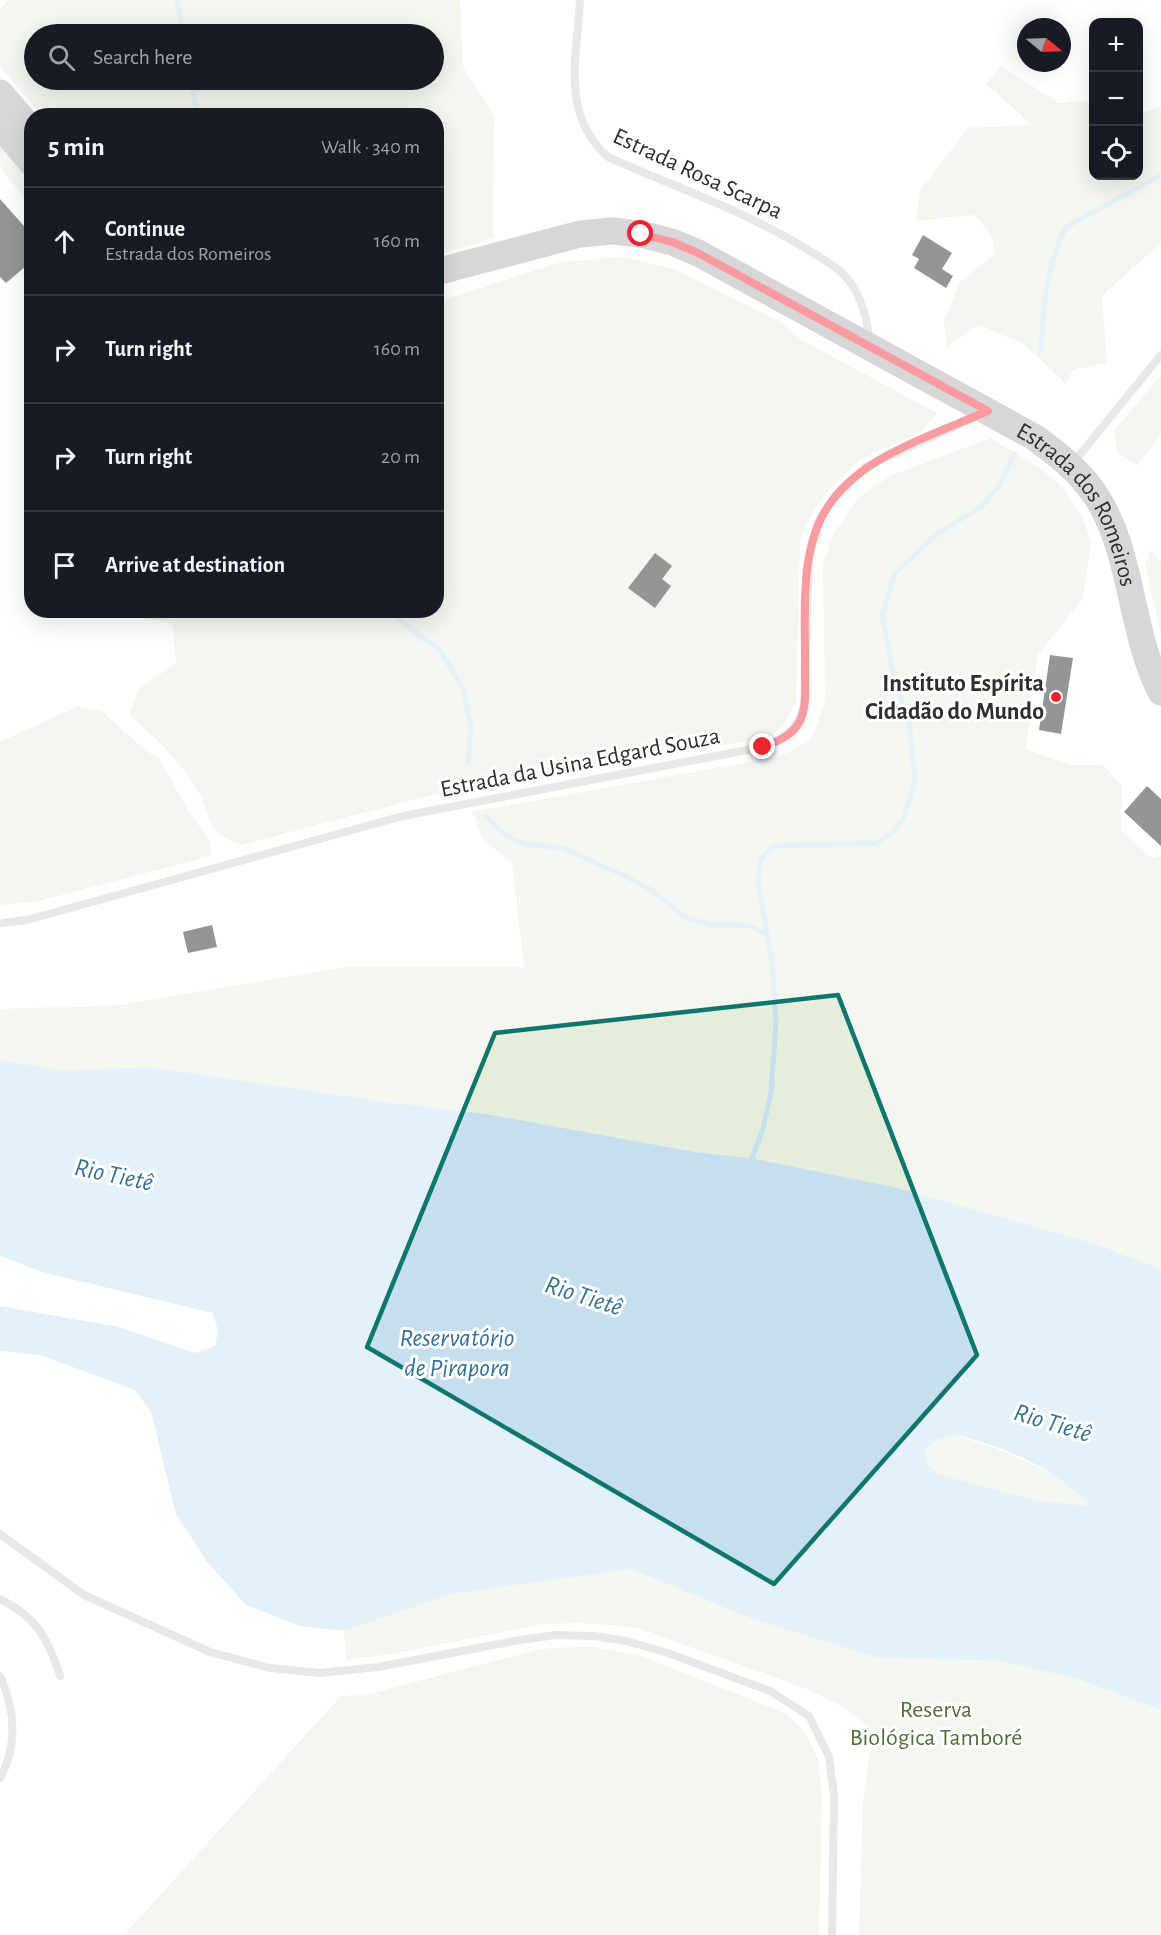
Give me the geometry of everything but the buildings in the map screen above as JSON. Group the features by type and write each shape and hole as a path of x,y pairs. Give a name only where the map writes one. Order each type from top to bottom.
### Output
{"main road":[{"path":"0,93 24,121"},
{"path":"0,125 24,154"},
{"name":"Estrada dos Romeiros","path":"444,270 580,234 612,231 641,234 672,242 698,253 1034,437 1071,466 1094,493 1118,544 1146,657 1161,692"},
{"name":"Estrada dos Romeiros","path":"444,284 526,248"}],"lane":[{"name":"Estrada Rosa Scarpa","path":"580,0 574,97 584,130 594,144 608,157 728,207 781,234 830,264 845,276 861,303 871,348"},
{"path":"1071,466 1161,355"},
{"name":"Estrada da Usina Edgard Souza","path":"0,923 27,920 403,816 763,747 780,740 791,733 800,720 804,705 809,560 818,522 849,480 865,467 988,411"},
{"path":"0,1534 84,1595 210,1652 270,1668 320,1673 366,1668 556,1635 594,1636 626,1641 668,1653 770,1691 809,1716 829,1757 834,1796 832,1935"},
{"path":"0,1599 18,1608 39,1627 51,1650 60,1676"},
{"path":"0,1676 11,1711 13,1742 0,1778"}],"highlighted area":[{"path":"838,995 977,1355 774,1584 367,1347 495,1033"}],"green space":[{"path":"9,0 460,0 463,67 494,116 493,238 444,253 444,108 35,108 0,66 0,8"},
{"path":"1001,66 1059,103 1089,100 1089,180 1143,180 1143,112 1161,107 1161,243 1102,296 1107,363 1073,370 1066,384 1024,344 978,325 947,347 944,322 959,283 995,254 991,234 975,215 916,221 920,191 969,127 1032,125 986,84"},
{"path":"0,140 24,168 24,198 0,166"},
{"path":"622,257 674,269 779,321 800,339 937,413 921,432 859,460 825,494 808,520 800,542 796,701 783,726 771,737 436,794 241,845 228,839 214,829 198,791 184,770 129,715 139,689 176,663 173,624 146,618 444,618 444,300 561,262"},
{"path":"1161,375 1161,435 1137,465 1117,453 1114,431"},
{"path":"991,438 1045,472 1063,488 1082,516 1091,542 1083,598 1038,655 1026,749 1070,765 1103,765 1122,786 1121,831 1152,858 1161,856 1161,1269 1093,1243 894,1187 751,1158 696,1152 487,1114 386,1102 151,1067 61,1070 0,1060 0,1009 120,1005 345,967 524,967 512,862 482,839 472,812 777,757 806,742 815,731 825,700 823,564 833,535 857,499 889,476"},
{"path":"1152,549 1161,563 1161,634 1145,564"},
{"path":"78,706 103,712 146,751 160,759 187,809 210,841 211,856 39,901 0,905 0,742"},
{"path":"956,1435 1006,1452 1065,1480 1091,1506 1034,1500 938,1474 928,1464 924,1452 936,1440"},
{"name":"Reserva Biológica Tamboré","path":"631,1569 747,1617 878,1658 1001,1661 1077,1679 1161,1710 1161,1935 859,1935 863,1801 873,1730 842,1706 807,1689 637,1628 582,1623 543,1624 391,1654 346,1660 344,1631 452,1594"},
{"path":"588,1646 638,1655 787,1714 805,1732 818,1759 822,1793 819,1935 124,1935 341,1696 365,1695 541,1649"}],"water":[{"name":"Reservatório de Pirapora","path":"0,1060 61,1070 151,1067 386,1102 487,1114 696,1152 751,1158 894,1187 1093,1243 1161,1269 1161,1710 1077,1679 1001,1661 878,1658 747,1617 631,1569 452,1594 344,1631 300,1626 246,1605 208,1563 176,1514 151,1412 135,1390 40,1355 0,1351 0,1306 119,1327 195,1353 215,1346 218,1331 213,1313 45,1273 0,1256","holes":["956,1435 1011,1453 1046,1470 1077,1493 1090,1506 1034,1500 938,1474 928,1464 924,1452 936,1440"]}],"waterway":[{"path":"177,0 181,24"},
{"path":"193,90 196,108"},
{"path":"1041,351 1050,272 1066,227 1161,175"},
{"path":"750,1163 763,1129 771,1092 776,1022 772,962 758,884 760,860 773,846 876,843 892,833 903,819 915,781 909,721 894,678 882,615 895,573 936,535 982,506 999,486 1014,454"},
{"path":"397,618 440,650 463,689 471,728 468,761"},
{"path":"485,816 508,837 525,844 563,848 623,875 653,891 686,918 708,924 750,926 765,933"}],"place":[{"name":"Instituto Espírita Cidadão do Mundo","path":"1056,697"}],"route":[{"path":"641,234 672,242 698,253 988,411 865,467 849,480 831,502 818,522 809,560 804,705 800,720 791,733 763,747"}],"water label":[{"name":"Rio Tietê","path":"114,1174"},
{"name":"Rio Tietê","path":"584,1295"},
{"name":"Rio Tietê","path":"1053,1422"}]}
